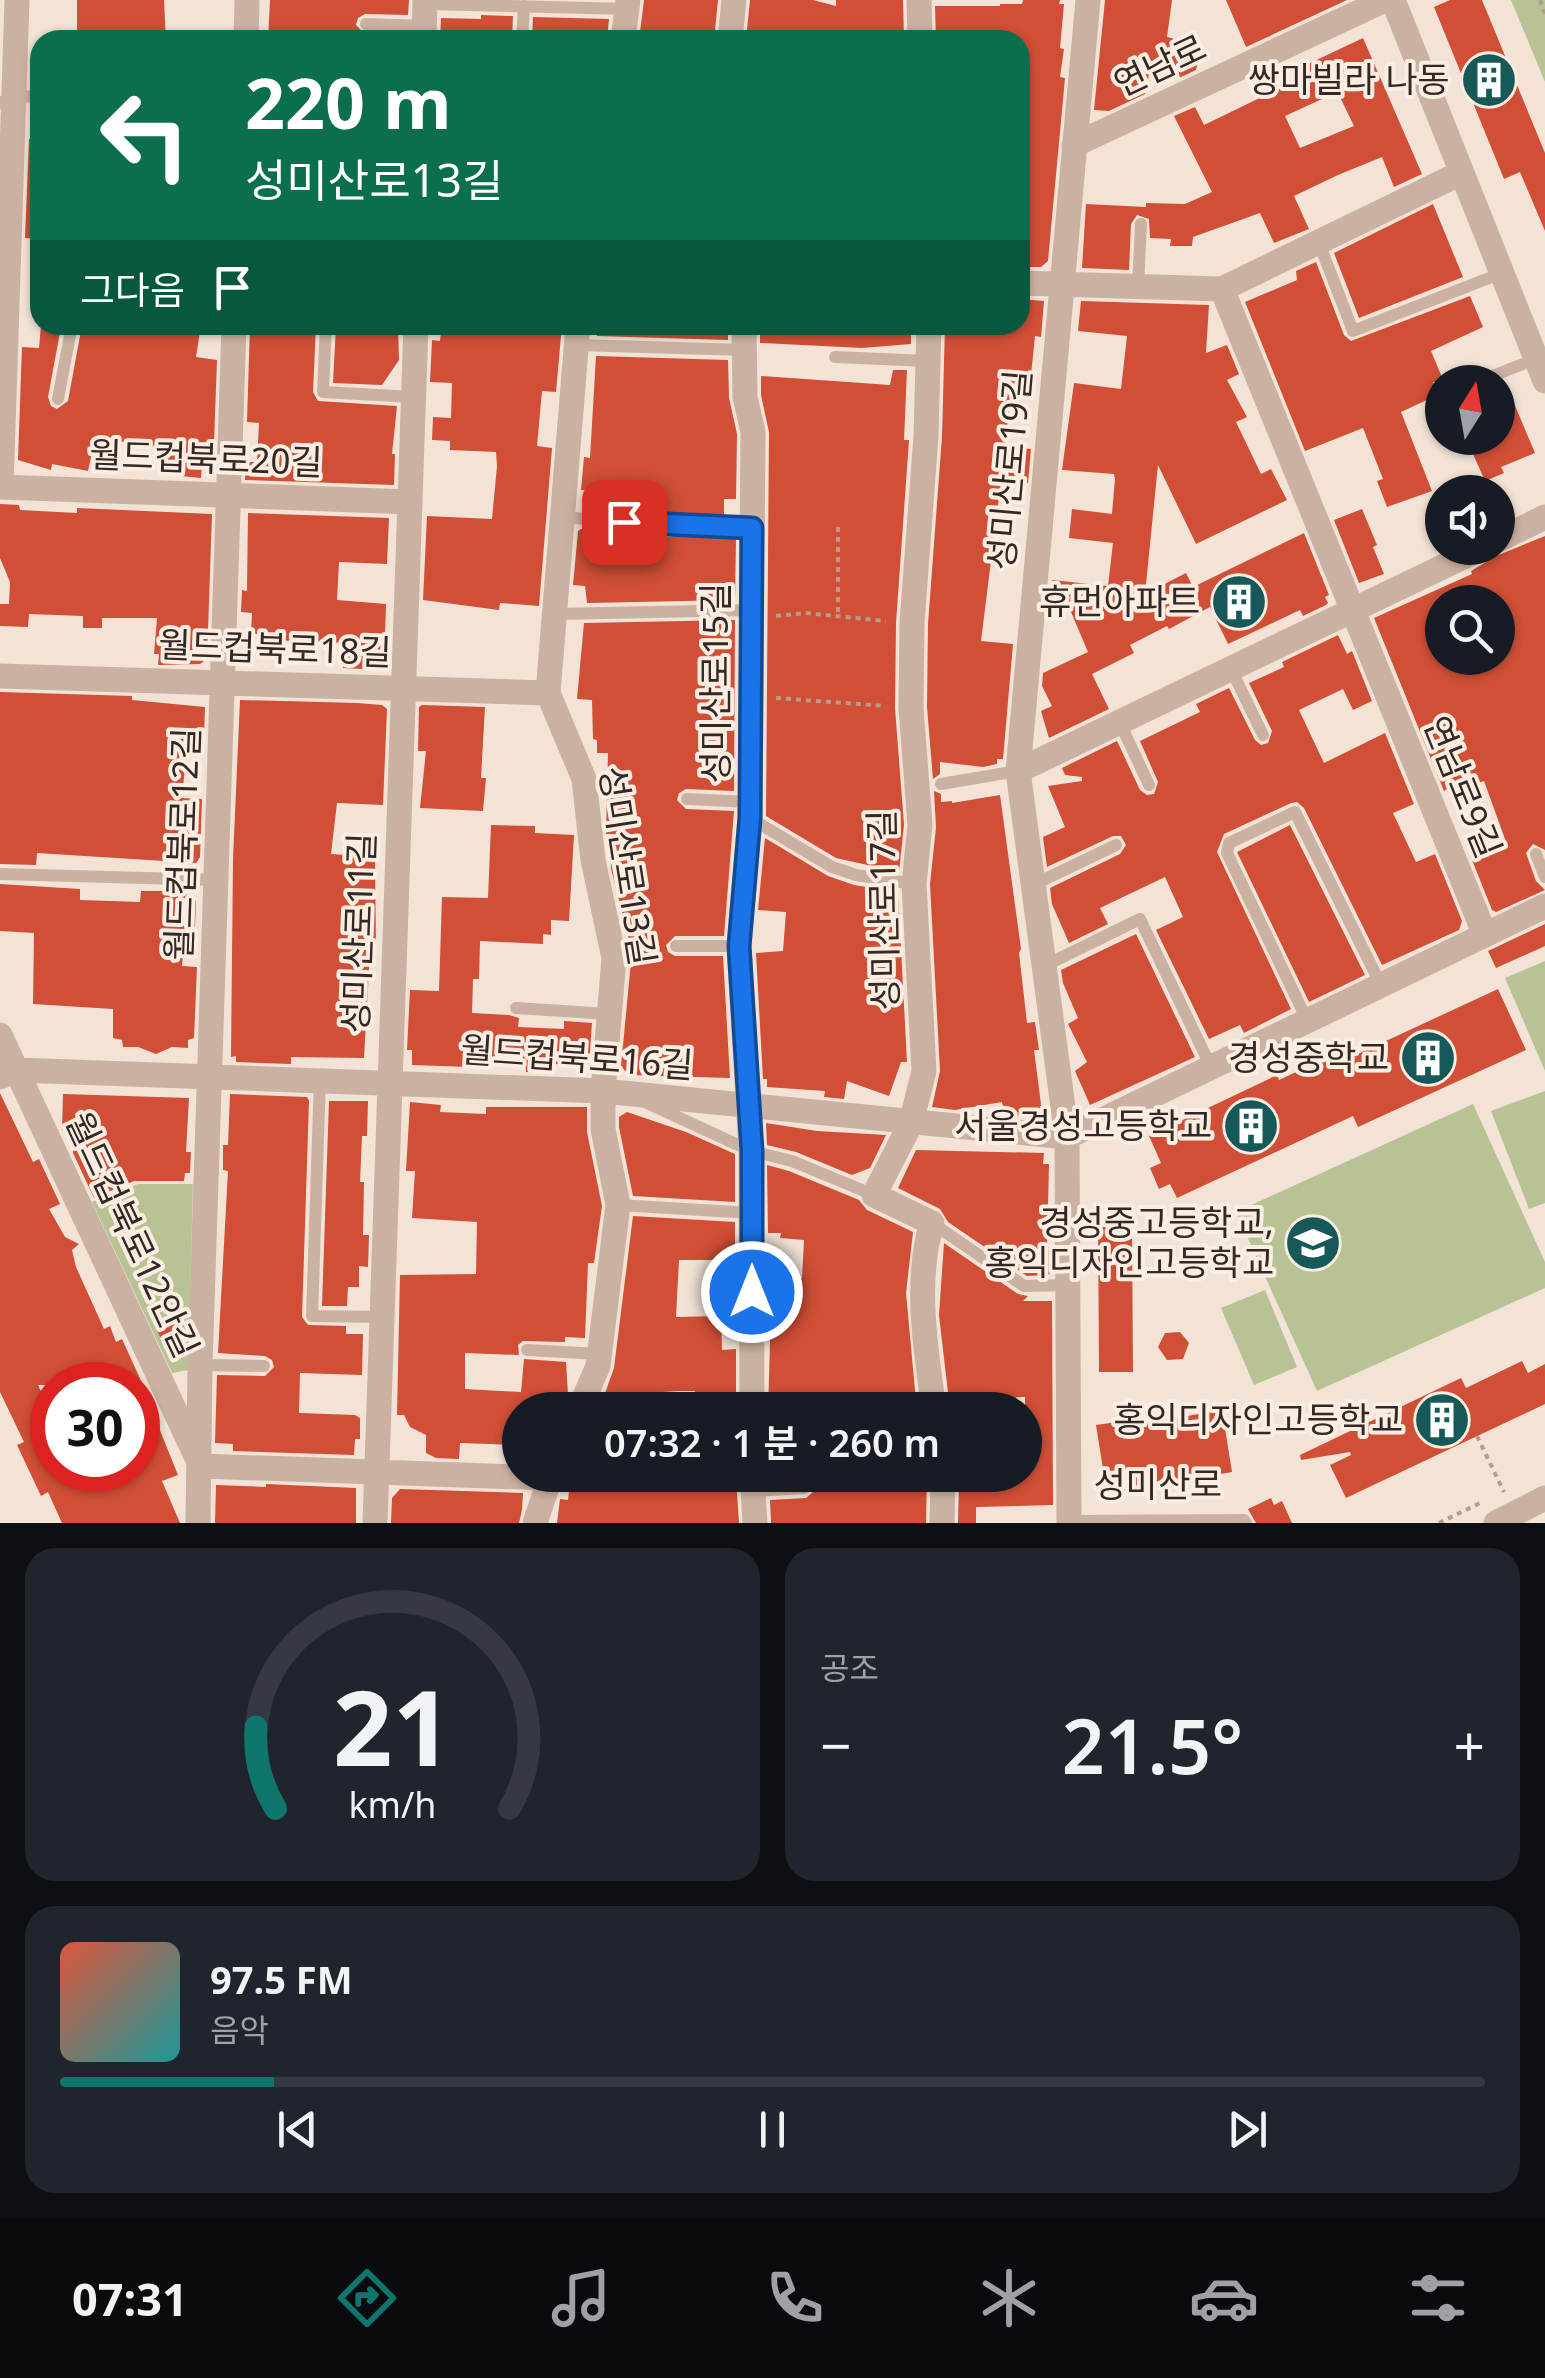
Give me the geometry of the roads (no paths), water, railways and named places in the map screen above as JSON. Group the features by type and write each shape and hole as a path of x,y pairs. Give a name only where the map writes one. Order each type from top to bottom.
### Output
{"street":[{"path":"0,487 4,294 18,99 17,0"},
{"path":"246,30 247,0"},
{"path":"731,30 734,0"},
{"path":"919,0 920,30"},
{"name":"성미산로19길","path":"1069,1522 1067,1137 1018,771 1088,0"},
{"name":"연남로","path":"1074,145 1384,0"},
{"path":"1392,0 1540,370"},
{"path":"624,30 628,4"},
{"path":"1030,283 1222,289 1462,174"},
{"name":"연남로9길","path":"1222,289 1485,935"},
{"name":"월드컵북로12길","path":"198,1523 234,335"},
{"name":"성미산로11길","path":"374,1523 416,335"},
{"name":"성미산로13길","path":"577,335 548,693 584,779 592,860 614,958 609,1014 614,1092 604,1129 618,1205 598,1366 587,1392"},
{"name":"성미산로17길","path":"874,1195 911,1122 924,1071 914,884 920,826 911,708 912,623 926,436 929,335"},
{"name":"성미산로15길","path":"744,337 744,397 752,432 752,696 750,810 739,946 752,1151 752,1392"},
{"name":"월드컵북로20길","path":"0,487 410,502"},
{"path":"1515,532 1545,517"},
{"path":"1018,771 1446,565"},
{"name":"월드컵북로18길","path":"0,676 548,693"},
{"path":"1067,1137 1545,906"},
{"name":"월드컵북로12안길","path":"0,1034 8,1074 201,1466"},
{"name":"월드컵북로16길","path":"8,1074 211,1075 614,1092 1067,1137"},
{"path":"874,1195 932,1224 924,1263 932,1392"},
{"path":"201,1466 502,1476"},
{"path":"535,1523 545,1492"},
{"path":"753,1492 756,1523"},
{"path":"942,1523 943,1492"},
{"path":"1505,1519 1544,1501"}],"lane":[{"path":"366,24 524,6 628,4"},
{"path":"523,30 524,6"},
{"path":"1138,286 1140,224"},
{"path":"1320,243 1353,332 1502,273"},
{"path":"58,400 70,335"},
{"path":"326,335 324,392 413,397"},
{"name":"성미산로13길","path":"577,335 744,337"},
{"path":"835,357 928,361"},
{"path":"1515,375 1540,370"},
{"path":"563,516 752,528"},
{"path":"554,614 752,614"},
{"path":"1230,669 1262,735"},
{"path":"1120,723 1149,785"},
{"path":"941,784 1018,771"},
{"name":"성미산로15길","path":"687,799 750,810 832,867 914,884"},
{"path":"1307,1020 1227,853 1229,843 1295,812 1381,985"},
{"path":"1032,885 1116,844"},
{"path":"1536,854 1545,877"},
{"path":"0,874 216,880"},
{"path":"1044,966 1140,919 1211,1068"},
{"path":"676,946 739,946"},
{"name":"성미산로13길","path":"516,1008 609,1014"},
{"path":"320,1079 312,1316 382,1317"},
{"path":"614,1092 752,1151 792,1161 874,1195"},
{"path":"618,1205 752,1213"},
{"path":"932,1224 1024,1286 1068,1284"},
{"path":"526,1350 600,1354"},
{"path":"200,1365 264,1366"},
{"name":"성미산로","path":"1069,1522 1246,1523"}],"place":[{"name":"쌍마빌라 나동","path":"1489,80"},
{"name":"휴먼아파트","path":"1239,602"},
{"name":"경성중학교","path":"1428,1058"},
{"name":"서울경성고등학교","path":"1251,1126"},
{"name":"경성중고등학교, 홍익디자인고등학교","path":"1313,1243"},
{"name":"홍익디자인고등학교","path":"1442,1420"}]}
